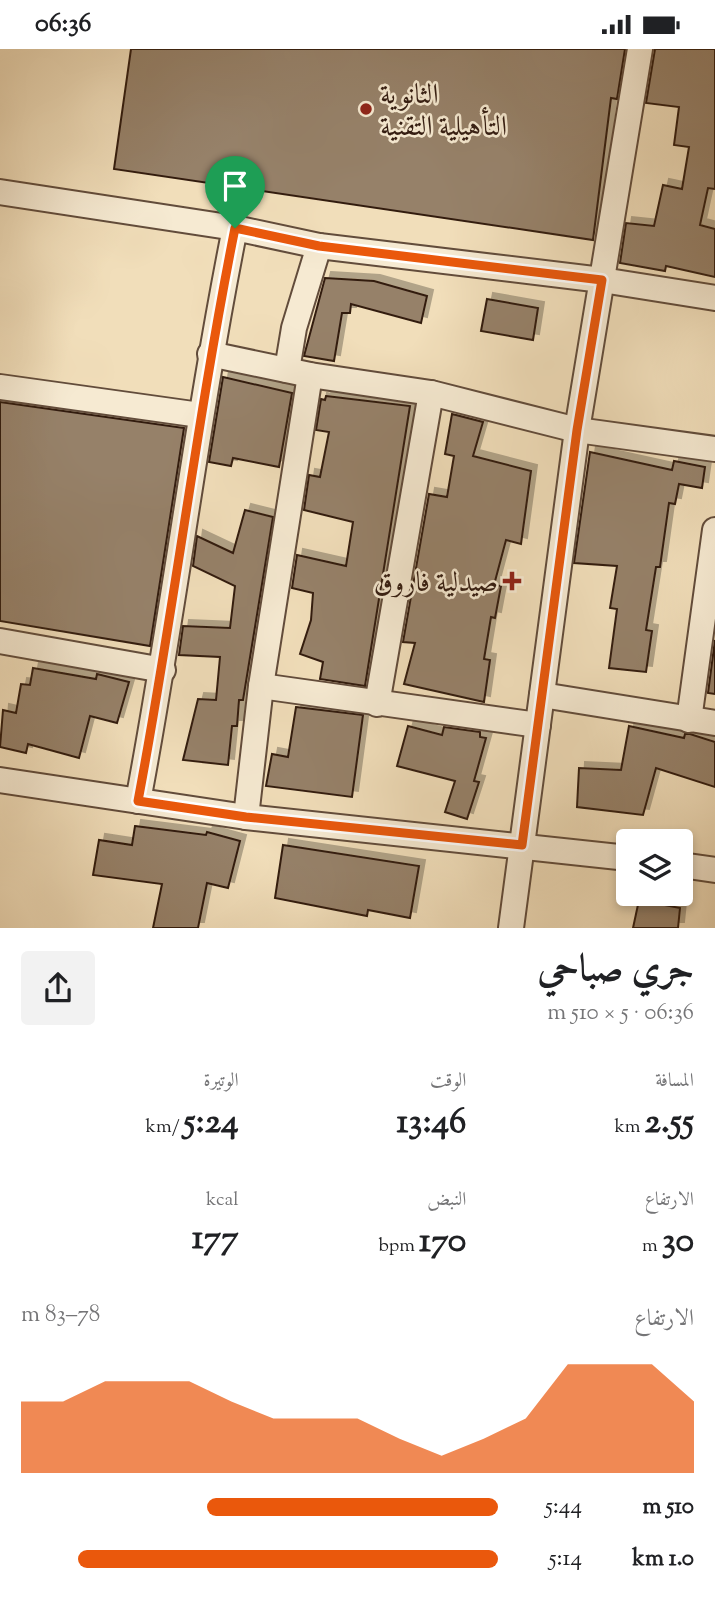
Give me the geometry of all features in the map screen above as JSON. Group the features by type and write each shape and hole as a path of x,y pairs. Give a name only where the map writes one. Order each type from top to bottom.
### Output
{"street":[{"path":"511,928 577,430 640,49"},
{"path":"0,191 235,228 319,246 602,280 715,298"},
{"path":"138,801 163,670 210,354 235,228"},
{"path":"246,817 299,372 294,328 319,246"},
{"path":"210,354 299,372 430,393 577,430 715,449"},
{"path":"0,387 200,415"},
{"path":"377,705 430,393"},
{"path":"689,720 715,530"},
{"path":"0,641 163,670"},
{"path":"261,686 377,705 538,725"},
{"path":"542,695 715,723"},
{"path":"0,780 246,817 522,845 616,857"},
{"path":"693,867 715,870"}],"building":[{"name":"الثانوية التأهيلية التقنية","path":"131,49 625,49 617,99 611,98 593,240 114,169"},
{"path":"655,49 715,49 715,189 708,188 700,225 715,229 715,277 666,266 665,271 620,263 626,223 654,226 663,185 682,189 689,147 674,145 679,107 646,103"},
{"path":"325,278 374,281 427,296 421,323 351,304 350,313 342,313 334,361 304,356"},
{"path":"487,299 538,308 533,340 481,331"},
{"path":"223,377 292,393 279,467 233,458 231,466 209,462"},
{"path":"326,396 410,406 365,686 320,679 323,662 300,654 311,620 313,593 292,588 297,555 346,566 353,522 304,510 309,475 320,477 329,432 316,430 321,399 325,400"},
{"path":"0,402 184,428 150,646 0,621"},
{"path":"452,414 483,422 473,456 531,471 521,544 506,540 494,585 501,586 495,618 491,617 484,659 490,660 484,702 404,684 415,643 403,642 429,494 447,497 454,456 445,454"},
{"path":"590,452 672,470 674,461 705,467 702,488 679,484 675,504 669,503 660,567 656,567 646,630 652,631 646,672 609,668 617,609 610,608 617,566 574,563"},
{"path":"245,510 273,517 243,700 239,700 237,726 232,726 228,765 183,760 198,699 216,700 220,657 179,655 183,626 230,628 235,586 193,566 197,536 233,553"},
{"path":"715,640 715,694 708,693"},
{"path":"33,668 96,679 97,674 129,682 117,723 90,716 79,758 28,744 26,753 0,747 3,710 16,713 21,684 30,685"},
{"path":"296,707 363,715 352,797 266,786 272,754 288,757"},
{"path":"408,726 442,735 444,727 480,732 480,737 486,738 474,781 479,782 467,819 445,812 455,781 397,766"},
{"path":"629,726 684,738 685,734 690,734 715,742 715,787 656,768 643,815 577,807 579,768 621,770"},
{"path":"135,826 206,835 207,832 240,841 228,888 207,883 198,928 153,928 162,884 93,875 99,840 132,845"},
{"path":"283,845 419,866 410,918 368,910 367,916 275,898"},
{"path":"638,906 680,908 678,928 633,928"}],"place":[{"name":"الثانوية التأهيلية التقنية","path":"366,109"},
{"name":"صيدلية فاروق","path":"512,581"}],"route":[{"path":"235,228 319,246 602,280 577,430 522,845 246,817 138,801 163,670 210,354 235,228"}]}
